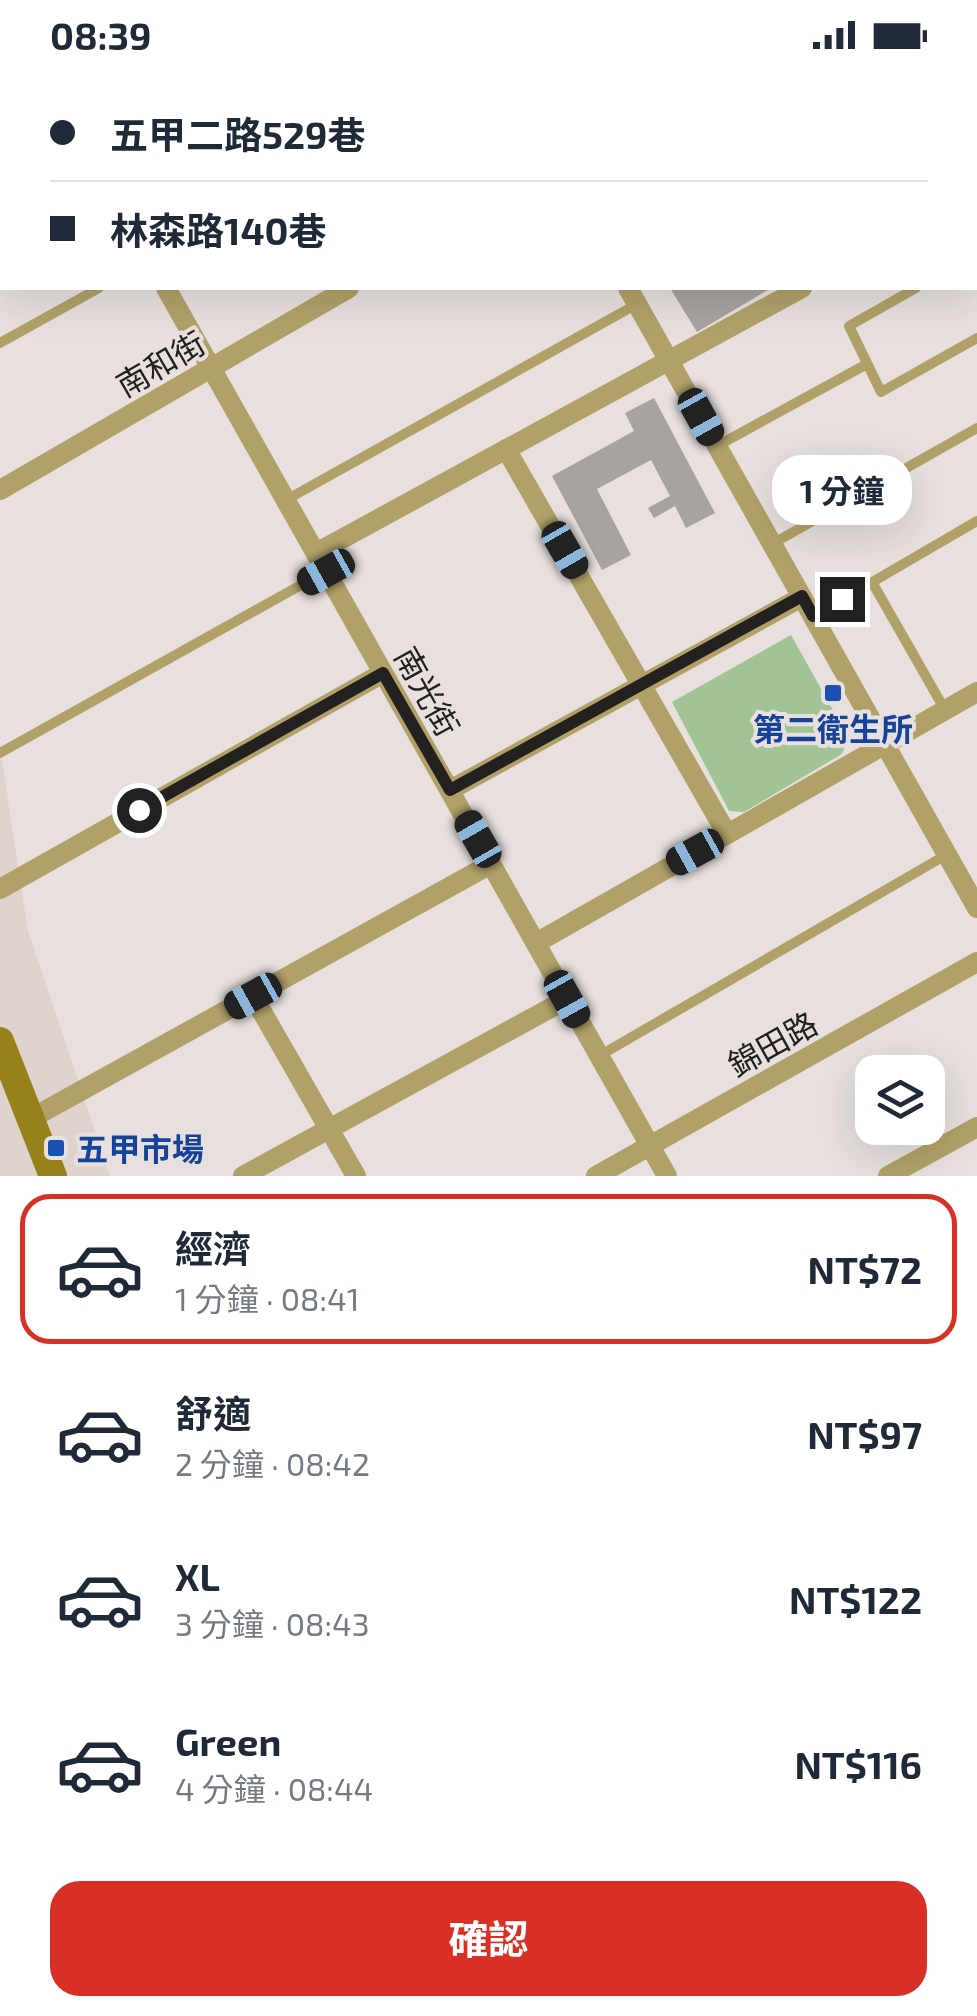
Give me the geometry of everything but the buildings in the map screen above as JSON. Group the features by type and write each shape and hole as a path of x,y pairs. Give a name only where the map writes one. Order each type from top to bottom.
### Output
{"main road":[{"path":"0,1041 8,1087 30,1120 53,1176"}],"street":[{"name":"南光街","path":"167,290 667,1176"},
{"name":"南和街","path":"0,490 342,290"},
{"path":"321,562 506,449 798,290"},
{"path":"632,296 977,908"},
{"path":"506,449 727,834"},
{"path":"450,790 802,596"},
{"path":"0,888 383,673"},
{"path":"536,943 977,692"},
{"path":"30,1120 491,864"},
{"name":"錦田路","path":"596,1176 977,962"},
{"path":"253,996 356,1176"},
{"path":"243,1176 567,999"},
{"path":"888,1176 977,1127"}],"lane":[{"path":"0,344 96,290"},
{"path":"912,290 849,326 881,392 977,338"},
{"path":"286,500 632,296"},
{"path":"717,446 867,364"},
{"path":"772,544 977,428"},
{"path":"813,616 977,521"},
{"path":"0,753 321,562"},
{"path":"872,582 945,710"},
{"path":"599,1056 947,854"}],"shaded area":[{"path":"0,748 28,931 110,1176 0,1176"}],"green space":[{"path":"791,635 848,737 842,754 744,812 729,811 672,702"}],"place":[{"name":"第二衛生所","path":"833,693"},
{"name":"五甲市場","path":"56,1148"}],"route":[{"path":"139,810 383,673 450,790 802,596 813,616 842,599"}]}
